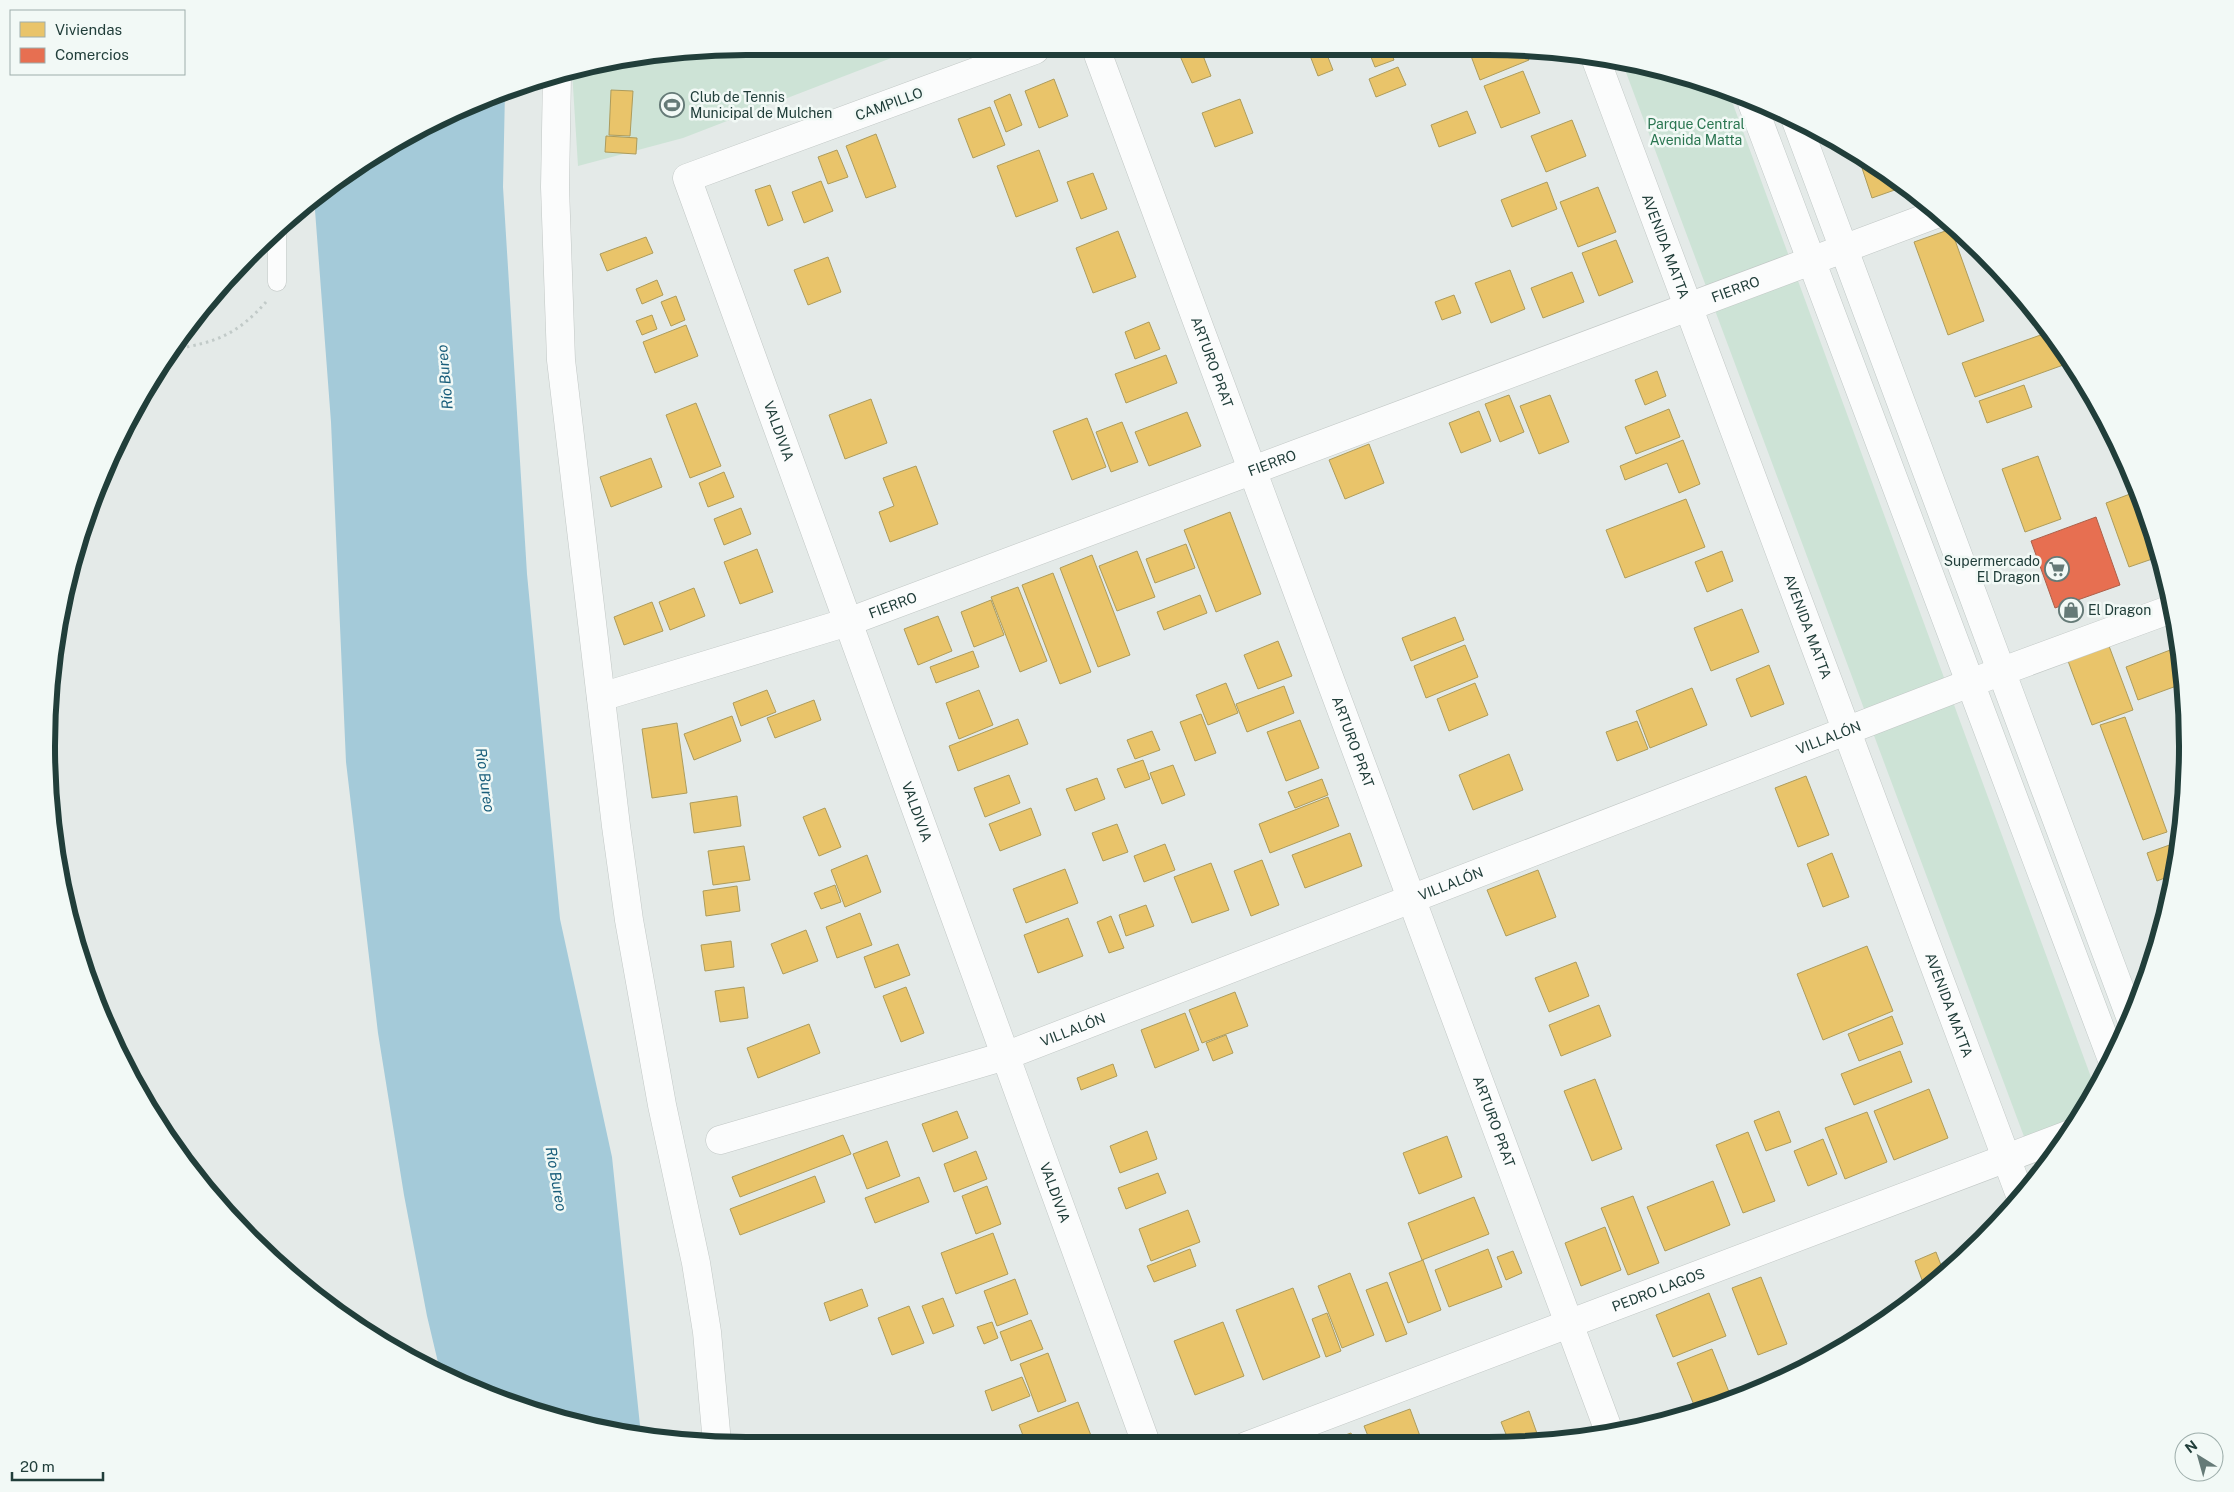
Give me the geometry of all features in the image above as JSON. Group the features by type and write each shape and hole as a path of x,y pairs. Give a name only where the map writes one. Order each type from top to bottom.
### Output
{"street":[{"name":"CAMPILLO","path":"687,178 1021,55"},
{"name":"ARTURO PRAT","path":"1098,55 1607,1426"},
{"name":"AVENIDA MATTA","path":"1598,64 2018,1190"},
{"path":"557,82 556,197 561,360 617,836 645,1014 696,1263 708,1341 716,1436"},
{"path":"1754,109 2109,1051"},
{"path":"1799,129 2127,1007"},
{"name":"VALDIVIA","path":"687,178 1143,1437"},
{"name":"FIERRO","path":"601,697 848,622 1931,216"},
{"name":"VILLALÓN","path":"720,1140 1005,1056 1411,897 1846,730 2166,611"},
{"name":"PEDRO LAGOS","path":"1270,1437 2057,1139"}],"lane":[{"path":"277,238 277,282"}],"path":[{"path":"181,349 205,344 237,330 267,300 277,282"}],"green space":[{"name":"Club de Tennis Municipal de Mulchen","path":"899,55 683,138 578,166 572,78 611,68 701,56"},
{"name":"Parque Central Avenida Matta","path":"1625,68 1667,79 1732,100 2092,1081 2063,1130 2036,1168"}],"water":[{"name":"Río Bureo","path":"505,99 503,187 527,574 560,919 612,1157 640,1429 611,1424 524,1400 439,1365 427,1316 404,1195 378,1033 346,762 331,422 315,206 362,171 400,148 440,126"}],"building: Viviendas":[{"path":"1203,55 1211,76 1192,83 1180,56"},
{"path":"1310,55 1327,55 1333,70 1318,76"},
{"path":"1370,55 1392,55 1394,60 1375,67"},
{"path":"1471,56 1527,56 1529,60 1480,80"},
{"path":"1398,67 1406,85 1376,97 1369,79"},
{"path":"1523,71 1540,113 1501,128 1484,86"},
{"path":"1054,79 1068,116 1039,128 1025,91"},
{"path":"611,90 633,91 630,136 609,135"},
{"path":"1010,94 1022,125 1006,132 994,101"},
{"path":"1240,99 1253,133 1215,147 1202,113"},
{"path":"990,107 1005,145 973,158 958,119"},
{"path":"1467,111 1476,133 1439,147 1431,125"},
{"path":"1572,120 1586,156 1546,172 1531,136"},
{"path":"876,134 896,187 866,198 846,146"},
{"path":"606,136 637,138 636,154 605,152"},
{"path":"837,150 848,177 828,184 818,157"},
{"path":"1039,150 1058,201 1016,217 997,166"},
{"path":"1861,164 1897,189 1872,198"},
{"path":"1093,173 1107,209 1081,219 1067,182"},
{"path":"821,181 833,211 804,223 792,192"},
{"path":"1547,182 1557,209 1512,227 1501,200"},
{"path":"770,185 783,220 768,226 755,190"},
{"path":"1598,187 1616,232 1578,247 1560,202"},
{"path":"1948,230 1953,234 1984,321 1948,335 1914,242"},
{"path":"1118,231 1136,277 1093,293 1076,248"},
{"path":"646,237 653,253 607,271 600,254"},
{"path":"1616,240 1633,282 1599,296 1582,253"},
{"path":"828,257 841,292 808,305 794,270"},
{"path":"1510,270 1525,309 1491,323 1475,283"},
{"path":"1572,272 1584,302 1543,318 1531,288"},
{"path":"657,280 663,295 642,304 636,289"},
{"path":"1454,295 1461,313 1442,320 1435,302"},
{"path":"676,296 685,320 671,326 661,302"},
{"path":"652,315 657,329 642,335 636,321"},
{"path":"1149,322 1160,349 1135,359 1125,332"},
{"path":"686,325 698,356 655,373 643,342"},
{"path":"2043,334 2065,365 1975,397 1962,363"},
{"path":"1166,355 1177,383 1126,403 1115,374"},
{"path":"1657,371 1666,396 1645,405 1635,380"},
{"path":"2024,385 2032,407 1987,423 1979,401"},
{"path":"1509,395 1524,432 1500,442 1485,404"},
{"path":"1550,395 1569,442 1539,454 1520,406"},
{"path":"871,399 887,443 845,459 829,415"},
{"path":"696,403 721,466 690,478 666,415"},
{"path":"1669,409 1680,437 1636,454 1625,427"},
{"path":"1479,411 1491,441 1461,453 1449,423"},
{"path":"1187,412 1201,446 1149,466 1135,432"},
{"path":"1087,418 1106,467 1072,480 1053,431"},
{"path":"1122,422 1138,462 1111,472 1096,432"},
{"path":"1683,440 1700,484 1679,493 1667,463 1625,480 1620,466"},
{"path":"1369,444 1384,483 1345,499 1329,460"},
{"path":"2038,456 2061,519 2025,532 2002,469"},
{"path":"651,458 662,487 611,507 600,477"},
{"path":"916,466 938,524 890,542 879,512 894,506 883,478"},
{"path":"724,472 734,497 708,507 699,483"},
{"path":"2130,494 2153,559 2129,567 2106,503"},
{"path":"1686,499 1705,547 1625,578 1606,530"},
{"path":"741,508 751,534 724,545 714,519"},
{"path":"1230,512 1261,594 1216,612 1184,530"},
{"path":"1186,544 1195,568 1155,583 1146,559"},
{"path":"757,549 773,592 740,604 724,562"},
{"path":"1137,551 1155,597 1117,611 1099,566"},
{"path":"1722,551 1733,581 1707,592 1695,562"},
{"path":"1092,555 1130,655 1098,667 1060,568"},
{"path":"1053,573 1091,672 1060,684 1022,585"},
{"path":"1018,587 1047,661 1020,672 991,597"},
{"path":"694,588 705,616 670,630 659,602"},
{"path":"1200,595 1207,613 1164,630 1157,612"},
{"path":"991,600 1004,635 974,647 961,612"},
{"path":"652,602 663,631 624,645 614,617"},
{"path":"1742,609 1759,652 1711,671 1694,628"},
{"path":"938,616 952,651 918,665 904,629"},
{"path":"1455,617 1464,640 1411,661 1402,638"},
{"path":"2106,638 2133,710 2092,725 2065,653"},
{"path":"1278,641 1292,676 1258,689 1244,655"},
{"path":"1465,645 1478,677 1426,698 1414,666"},
{"path":"2172,649 2176,686 2138,700 2126,667"},
{"path":"973,651 979,667 936,683 930,667"},
{"path":"1769,665 1784,704 1751,717 1736,679"},
{"path":"1226,683 1238,713 1208,725 1196,695"},
{"path":"1475,683 1488,715 1449,731 1437,699"},
{"path":"1284,686 1294,713 1247,732 1236,704"},
{"path":"1692,688 1707,725 1650,748 1636,711"},
{"path":"767,690 776,712 741,726 733,703"},
{"path":"979,690 993,725 959,739 946,703"},
{"path":"814,700 821,720 775,738 767,718"},
{"path":"1201,714 1216,753 1195,761 1180,722"},
{"path":"732,716 741,741 694,760 684,734"},
{"path":"2125,717 2167,832 2143,840 2100,725"},
{"path":"1018,719 1028,744 958,771 949,746"},
{"path":"1300,720 1319,768 1286,781 1267,732"},
{"path":"1637,721 1648,749 1617,761 1606,732"},
{"path":"677,723 687,793 652,798 642,729"},
{"path":"1152,731 1160,750 1135,759 1127,740"},
{"path":"1509,754 1523,790 1473,810 1459,775"},
{"path":"1143,760 1150,779 1125,788 1117,769"},
{"path":"1173,765 1185,795 1162,804 1150,773"},
{"path":"1009,775 1020,803 985,817 974,788"},
{"path":"1806,776 1829,835 1798,847 1775,788"},
{"path":"1097,778 1105,799 1075,811 1066,789"},
{"path":"1322,779 1328,795 1295,808 1288,792"},
{"path":"737,796 741,826 694,833 690,803"},
{"path":"1328,797 1339,826 1270,853 1259,824"},
{"path":"825,808 841,847 819,856 803,817"},
{"path":"1031,808 1041,835 1000,851 989,824"},
{"path":"1117,824 1128,852 1103,861 1092,833"},
{"path":"1350,833 1362,866 1305,888 1292,855"},
{"path":"1165,844 1175,870 1144,882 1134,856"},
{"path":"2172,844 2167,877 2157,881 2147,853"},
{"path":"744,846 750,880 713,885 708,851"},
{"path":"1832,853 1849,897 1823,907 1807,864"},
{"path":"867,855 881,892 845,907 831,870"},
{"path":"1262,860 1279,905 1251,916 1234,871"},
{"path":"1211,863 1229,910 1192,923 1174,877"},
{"path":"1065,869 1078,903 1026,923 1013,889"},
{"path":"1538,870 1556,917 1506,936 1487,890"},
{"path":"835,885 841,902 821,909 814,893"},
{"path":"737,886 740,911 706,916 703,891"},
{"path":"1146,905 1154,926 1126,936 1119,915"},
{"path":"860,913 872,945 837,958 826,927"},
{"path":"1111,916 1124,948 1109,953 1097,922"},
{"path":"1068,918 1083,956 1038,973 1024,935"},
{"path":"806,930 818,961 783,974 771,944"},
{"path":"731,941 734,967 705,971 701,945"},
{"path":"898,944 910,975 875,988 864,957"},
{"path":"1867,946 1893,1011 1823,1040 1797,974"},
{"path":"1576,962 1589,996 1549,1012 1535,978"},
{"path":"744,987 748,1018 720,1022 715,991"},
{"path":"906,987 924,1033 901,1042 883,996"},
{"path":"1235,992 1248,1026 1202,1043 1189,1010"},
{"path":"1599,1005 1611,1036 1561,1056 1549,1025"},
{"path":"1185,1013 1199,1050 1155,1068 1141,1030"},
{"path":"1892,1016 1903,1044 1859,1061 1848,1034"},
{"path":"809,1024 820,1053 758,1078 747,1048"},
{"path":"1226,1035 1233,1053 1213,1061 1206,1043"},
{"path":"1900,1051 1912,1082 1854,1105 1841,1074"},
{"path":"1113,1064 1117,1076 1081,1090 1077,1078"},
{"path":"1595,1079 1622,1149 1592,1161 1564,1091"},
{"path":"1929,1089 1948,1138 1894,1160 1874,1111"},
{"path":"957,1111 968,1138 933,1152 922,1124"},
{"path":"1779,1111 1791,1142 1766,1151 1754,1121"},
{"path":"1867,1112 1887,1162 1845,1179 1825,1128"},
{"path":"1147,1131 1157,1159 1120,1173 1110,1146"},
{"path":"1748,1132 1775,1201 1743,1213 1716,1145"},
{"path":"843,1135 851,1154 740,1197 732,1177"},
{"path":"1447,1136 1462,1177 1419,1194 1403,1153"},
{"path":"1823,1139 1837,1174 1808,1186 1794,1151"},
{"path":"887,1141 900,1176 867,1189 853,1154"},
{"path":"976,1151 987,1179 954,1192 944,1164"},
{"path":"1158,1173 1166,1193 1126,1209 1118,1188"},
{"path":"815,1176 825,1202 740,1235 730,1209"},
{"path":"919,1177 929,1202 875,1223 865,1198"},
{"path":"1713,1181 1730,1225 1665,1251 1647,1207"},
{"path":"987,1186 1001,1224 976,1234 962,1196"},
{"path":"1633,1196 1659,1263 1628,1275 1601,1208"},
{"path":"1474,1197 1489,1234 1422,1260 1408,1223"},
{"path":"1188,1210 1200,1242 1151,1261 1139,1229"},
{"path":"1605,1227 1621,1270 1581,1286 1565,1243"},
{"path":"993,1233 1008,1274 956,1294 941,1253"},
{"path":"1190,1249 1196,1266 1154,1282 1147,1266"},
{"path":"1488,1249 1502,1287 1449,1307 1435,1270"},
{"path":"1513,1251 1522,1273 1506,1280 1497,1257"},
{"path":"1936,1252 1942,1268 1923,1283 1915,1261"},
{"path":"1423,1260 1441,1310 1408,1323 1389,1273"},
{"path":"1350,1273 1374,1335 1342,1348 1318,1286"},
{"path":"1761,1277 1787,1344 1758,1355 1732,1288"},
{"path":"1015,1279 1028,1314 997,1326 984,1291"},
{"path":"1387,1282 1407,1334 1386,1342 1366,1290"},
{"path":"1293,1288 1320,1357 1263,1380 1236,1310"},
{"path":"862,1289 868,1306 830,1321 824,1303"},
{"path":"1709,1293 1726,1336 1673,1357 1656,1315"},
{"path":"943,1298 954,1326 933,1334 922,1306"},
{"path":"909,1306 924,1343 892,1355 878,1318"},
{"path":"1327,1313 1341,1351 1326,1357 1312,1319"},
{"path":"1031,1320 1043,1349 1011,1361 1000,1332"},
{"path":"992,1322 998,1338 984,1344 977,1327"},
{"path":"1223,1322 1244,1376 1195,1395 1174,1341"},
{"path":"1712,1349 1729,1393 1694,1405 1677,1363"},
{"path":"1048,1353 1066,1401 1038,1412 1020,1364"},
{"path":"1022,1377 1030,1396 992,1411 985,1391"},
{"path":"1078,1402 1092,1437 1024,1437 1019,1425"},
{"path":"1410,1409 1420,1436 1368,1437 1364,1426"},
{"path":"1529,1411 1538,1435 1507,1437 1501,1422"},
{"path":"1351,1433 1353,1437 1340,1437"}],"building: Comercios":[{"path":"2096,517 2120,585 2055,608 2031,541"}],"place":[{"name":"Club de Tennis Municipal de Mulchen","path":"672,105"},
{"name":"Supermercado El Dragon","path":"2057,569"},
{"name":"El Dragon","path":"2071,610"}]}
